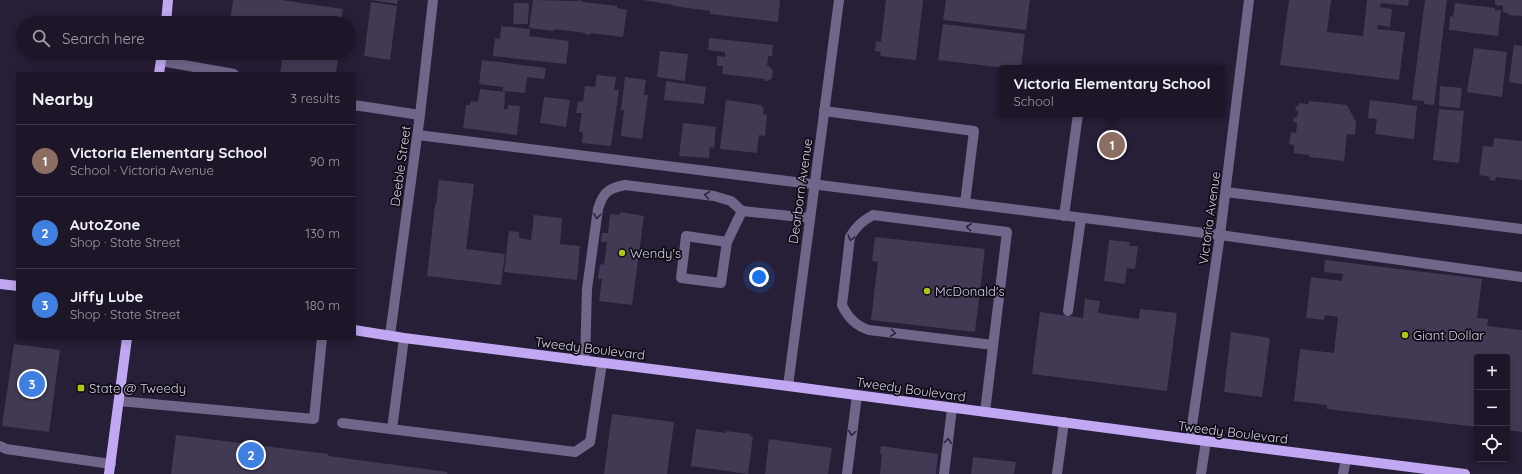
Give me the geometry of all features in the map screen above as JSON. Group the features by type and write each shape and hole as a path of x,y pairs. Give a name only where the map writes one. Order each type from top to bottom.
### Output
{"main road":[{"path":"167,16 168,0"},
{"path":"159,72 161,60"},
{"path":"0,284 16,286"},
{"name":"Tweedy Boulevard","path":"356,330 404,338 1064,422 1190,440 1466,474"},
{"path":"110,469 127,340"}],"street":[{"name":"Deeble Street","path":"390,335 418,135 433,0"},
{"name":"Dearborn Avenue","path":"788,386 839,0"},
{"name":"Victoria Avenue","path":"1190,440 1226,192 1249,0"},
{"path":"175,60 226,72"},
{"path":"356,104 420,115"},
{"path":"824,111 974,131 964,203"},
{"path":"1064,216 1078,117"},
{"path":"418,135 1220,235 1522,277"},
{"path":"585,361 588,282 598,209 600,200 606,192 614,187 625,185 714,196 730,201 742,211 810,218"},
{"path":"1226,192 1522,229"},
{"path":"727,242 686,236 681,278 721,283 727,242 742,211"},
{"path":"985,412 1007,232 874,215 863,220 855,228 850,237 842,305 852,320 862,328 869,330 993,345"},
{"path":"1068,311 1081,218"},
{"path":"392,429 404,338"},
{"path":"119,401 314,419 322,340"},
{"path":"342,423 574,452 590,442 602,363"},
{"path":"846,474 857,395"},
{"path":"944,474 952,408"},
{"path":"1057,474 1064,422"},
{"path":"1201,474 1206,441"},
{"path":"0,446 6,449 110,469"},
{"path":"1343,474 1346,459"}],"building":[{"path":"233,0 281,0 343,9 342,16 231,16"},
{"path":"371,0 398,0 397,4"},
{"path":"533,0 582,0 582,2 617,6 617,8 627,10 623,37 590,33 590,35 554,29 554,31 529,28"},
{"path":"643,0 780,0 778,22 710,14 710,11"},
{"path":"886,0 923,0 916,60 880,56 881,52 875,51 876,41 881,42"},
{"path":"946,0 1030,0 1026,30 943,20"},
{"path":"1289,0 1331,0 1327,32 1363,36 1367,0 1409,0 1408,6 1381,3 1380,7 1392,9 1390,27 1378,25 1377,29 1405,32 1399,80 1280,65"},
{"path":"1425,0 1447,0 1434,105 1424,104 1424,101 1412,100"},
{"path":"1495,0 1522,0 1522,16 1508,15 1508,13 1503,12 1503,6 1495,5"},
{"path":"371,2 397,6 390,60 364,56"},
{"path":"514,3 529,3 528,24 513,24"},
{"path":"1455,3 1501,10 1498,36 1449,30 1450,16 1453,17"},
{"path":"943,24 1025,34 1021,65 999,65 999,67 938,60"},
{"path":"501,26 530,29 529,36 569,41 566,64 493,56 495,38 500,39"},
{"path":"709,38 773,45 772,56 768,56 767,66 773,71 772,78 765,81 765,79 722,74 723,66 717,66 717,56 725,57 725,52 708,50"},
{"path":"1514,45 1522,46 1522,84 1509,82"},
{"path":"1474,48 1507,52 1502,97 1467,92"},
{"path":"660,51 688,54 685,81 657,77"},
{"path":"282,60 338,60 336,72 280,72"},
{"path":"482,60 546,68 544,79 527,77 525,93 503,91 503,87 479,84"},
{"path":"597,75 616,77 614,90 619,90 611,146 582,143 583,132 579,132 582,113 576,113 578,101 583,102 585,86 595,87"},
{"path":"625,77 646,80 644,95 648,95 642,139 621,136 624,110 621,110"},
{"path":"666,81 706,87 704,104 664,100"},
{"path":"1440,86 1462,88 1460,108 1439,106"},
{"path":"480,89 505,92 504,109 508,109 508,105 520,106 517,135 463,128 466,105 470,105 471,101 478,102"},
{"path":"544,97 570,100 566,127 540,123"},
{"path":"726,100 761,105 761,107 764,107 763,114 767,115 765,136 759,135 757,153 720,149"},
{"path":"1370,100 1417,106 1414,139 1375,134 1377,119 1368,118"},
{"path":"1309,101 1347,105 1356,122 1355,135 1347,134 1344,161 1309,157 1309,155 1294,153 1294,145 1289,144 1291,132 1296,133 1297,123 1293,121 1294,118 1297,117 1298,112 1295,109 1299,103 1308,104"},
{"path":"1439,109 1464,111 1459,163 1433,160"},
{"path":"683,123 716,127 714,148 710,147 709,158 679,156"},
{"path":"1494,138 1522,141 1522,180 1496,177 1495,181 1489,180 1490,177 1479,175 1483,146 1493,147"},
{"path":"439,180 474,184 466,249 505,254 501,285 427,276"},
{"name":"Wendy's","path":"620,212 644,216 632,305 599,301 602,279 598,279 600,264 604,265 607,242 601,242 602,233 608,233 610,214 620,215"},
{"path":"534,215 562,218 560,244 580,246 577,280 504,272 509,231 519,232 519,238 531,240"},
{"name":"McDonald's","path":"875,237 985,249 975,332 871,320 878,262 872,261"},
{"path":"1109,240 1130,242 1129,246 1138,246 1135,269 1127,268 1125,284 1104,281"},
{"name":"Giant Dollar","path":"1325,260 1482,279 1477,318 1488,319 1487,326 1522,330 1522,432 1510,430 1510,354 1474,354 1474,427 1327,409 1327,405 1294,401 1300,349 1334,353 1338,317 1325,315 1324,320 1306,318 1311,277 1342,281 1343,274 1324,272"},
{"path":"1085,299 1100,301 1098,313 1139,319 1140,309 1177,313 1167,391 1032,374 1040,312 1083,318"},
{"path":"1231,332 1270,338 1262,397 1224,392"},
{"path":"14,344 60,350 49,432 2,426"},
{"path":"612,414 674,422 667,474 604,474"},
{"path":"696,429 726,433 726,431 751,434 750,436 753,436 748,474 691,466"},
{"path":"176,435 329,454 328,456 448,472 447,474 171,474"},
{"path":"769,439 832,448 828,474 765,474"},
{"path":"881,446 938,454 936,474 880,474 882,454 880,454"},
{"path":"973,457 1016,462 1014,474 971,474"}],"place":[{"name":"Victoria Elementary School","path":"1112,145"},
{"name":"Wendy's","path":"622,253"},
{"name":"McDonald's","path":"927,291"},
{"name":"Giant Dollar","path":"1405,335"},
{"name":"Jiffy Lube","path":"32,384"},
{"name":"State @ Tweedy","path":"81,388"},
{"name":"AutoZone","path":"251,455"}]}
